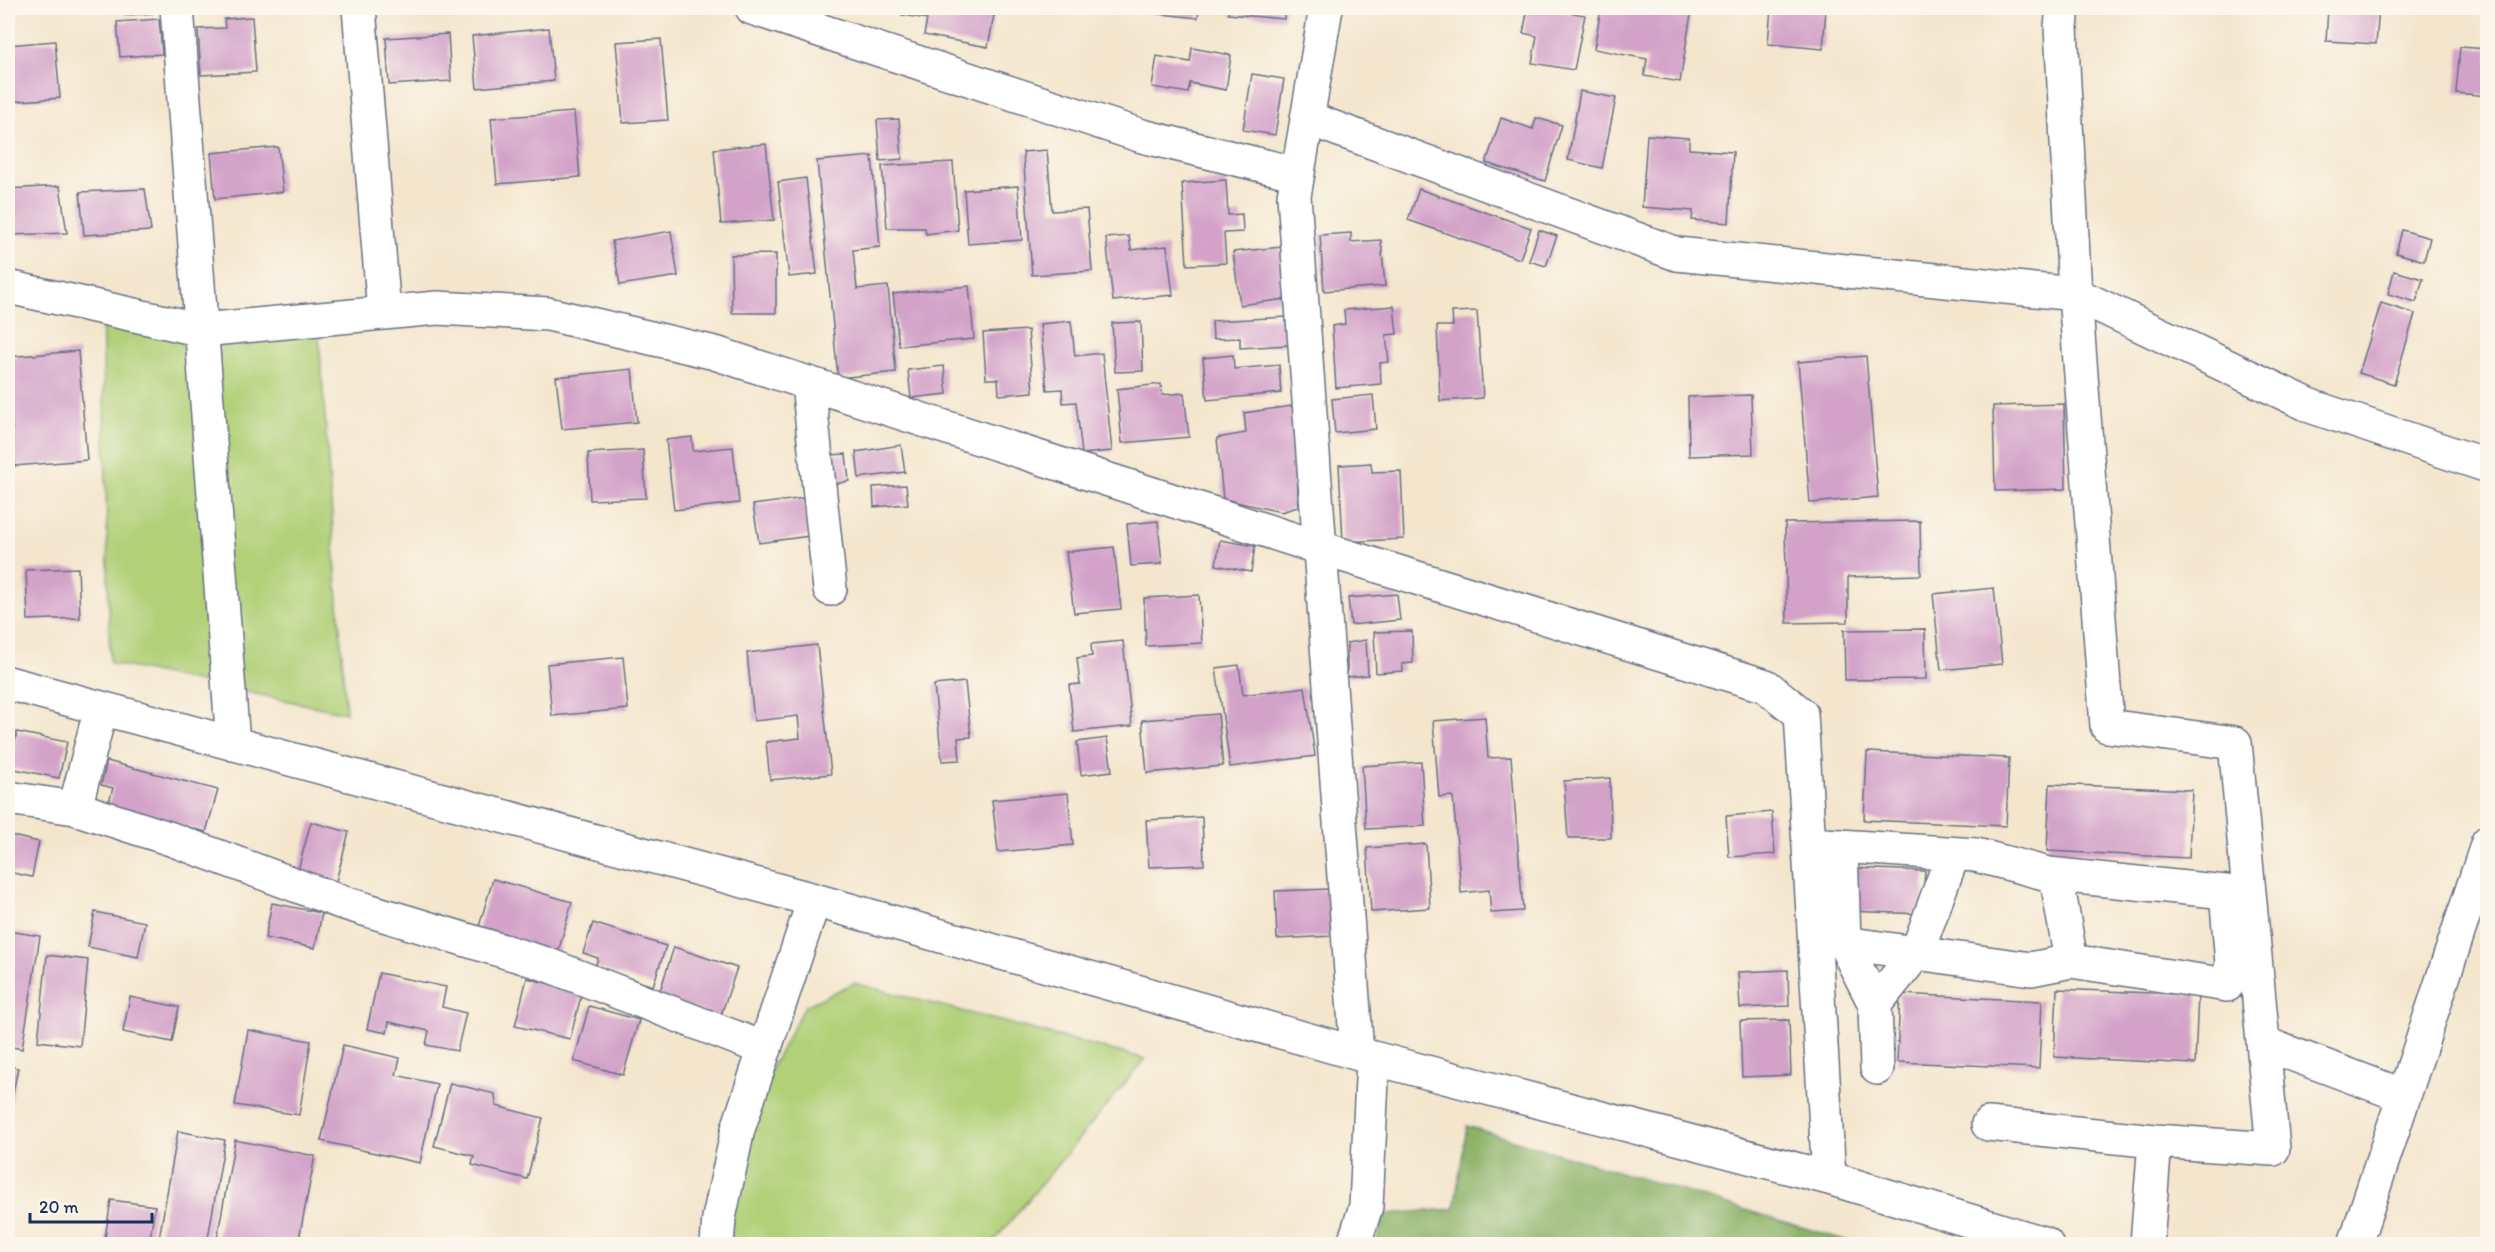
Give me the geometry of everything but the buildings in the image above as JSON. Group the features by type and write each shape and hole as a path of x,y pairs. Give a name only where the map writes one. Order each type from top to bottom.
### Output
{"street":[{"path":"177,8 233,744"},
{"path":"359,8 384,313"},
{"path":"752,8 1142,136 1298,174"},
{"path":"1326,8 1294,196 1320,548 1365,1056 1366,1206 1354,1245"},
{"path":"1988,1124 2273,1149 2235,743 2107,726 2075,294 2061,27 2063,8"},
{"path":"1307,118 1677,254 2075,294 2313,407 2487,466"},
{"path":"8,287 202,330 437,308 548,314 715,353 1320,548 1766,686 1801,714 1829,1178"},
{"path":"808,383 830,589"},
{"path":"8,684 814,900 1365,1056 1829,1178 2046,1245"},
{"path":"75,808 100,708"},
{"path":"8,798 75,808 171,839 341,902 543,963 765,1049"},
{"path":"2355,1245 2487,842"},
{"path":"1809,844 1976,855 2056,875 2226,892 2232,964 2227,984 2071,961 2031,969 1844,943"},
{"path":"1841,846 1844,943 1875,1004 1877,1068"},
{"path":"1875,1004 1917,952 1953,854"},
{"path":"2056,875 2071,961"},
{"path":"717,1245 719,1218 738,1129 814,900"},
{"path":"2263,1042 2404,1096"},
{"path":"2147,1245 2155,1140"}],"green space":[{"path":"102,308 319,335 346,713 110,663"},
{"path":"854,983 1145,1059 994,1241 988,1244 725,1244 738,1129 805,1006"},
{"path":"1467,1126 1858,1244 1376,1244 1385,1214 1454,1209"}]}
